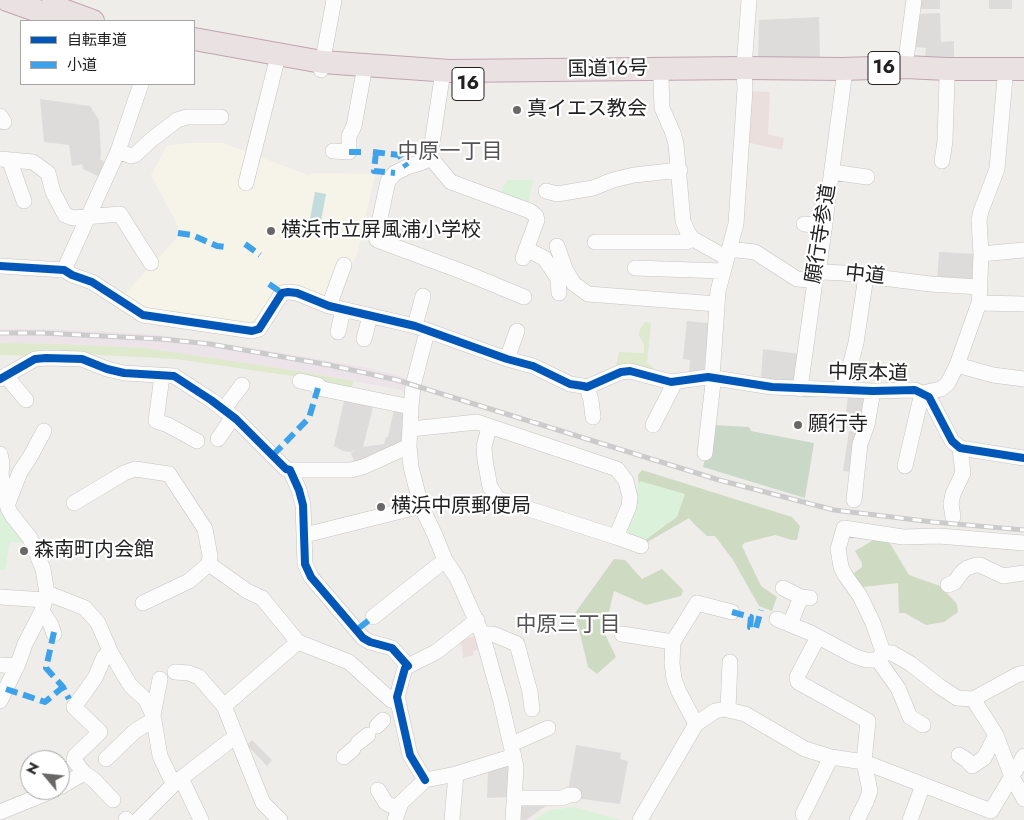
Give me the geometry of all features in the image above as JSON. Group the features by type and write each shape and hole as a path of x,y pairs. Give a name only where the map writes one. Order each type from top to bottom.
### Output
{"highway":[{"path":"7,0 63,20"},
{"path":"40,1 90,20"},
{"name":"国道16号","path":"195,39 322,66 363,77 661,80 744,72 844,78 947,79 1018,75"},
{"name":"国道16号","path":"195,52 276,64 322,66 443,78 906,67 1018,75"}],"street":[{"path":"322,66 334,0"},
{"path":"705,453 713,383 718,291 736,224 749,0"},
{"path":"906,67 914,0"},
{"path":"246,184 276,64"},
{"path":"905,466 922,392 941,389 948,383 957,365 979,303 981,254 979,220 997,168 1018,75"},
{"path":"334,151 349,152 349,136 354,126 363,77"},
{"path":"443,78 430,157 423,162 395,173 388,181 376,237 377,240 466,272 524,297"},
{"name":"願行寺参道","path":"800,389 815,281 818,276 844,78"},
{"path":"942,161 945,141 947,79"},
{"path":"595,242 686,242 693,239 683,221 680,170 674,133 662,108 661,80"},
{"path":"64,270 118,151 141,85"},
{"path":"118,151 131,156 135,155 177,120 187,117 221,116"},
{"path":"430,157 451,182 530,211 536,216 537,220 525,253 544,258 558,279 559,293"},
{"path":"24,201 5,160 33,162 48,173 52,192 65,215 73,218 87,218 120,214 151,263"},
{"path":"546,191 557,194 593,188 612,180 634,175 680,170"},
{"path":"832,172 867,177"},
{"path":"804,224 825,226"},
{"name":"中道","path":"693,239 726,260 756,252 798,279 811,280 822,272 930,284 980,287"},
{"path":"557,246 566,271 574,284 588,294 717,304"},
{"path":"981,254 1024,250"},
{"path":"635,268 726,260"},
{"path":"338,332 336,308 344,265"},
{"path":"0,266 64,270 92,282 142,315 252,331 259,329 282,293 297,293 336,308 421,329 522,363 570,384 587,386 588,413"},
{"path":"844,389 856,343 866,276"},
{"path":"423,296 421,329 411,407 409,446 411,467 421,506 479,627 516,767 513,820"},
{"path":"979,303 1024,304"},
{"path":"364,339 370,316"},
{"path":"507,359 517,331"},
{"path":"26,400 3,377 35,359 82,359 107,370 174,376 228,413 286,469 351,470 364,467 409,446"},
{"path":"957,365 993,375 1024,379"},
{"name":"中原本道","path":"587,386 606,372 630,371 658,380 675,382 708,377 772,387 800,389 915,390 929,397 952,441 960,448"},
{"path":"162,376 156,421 168,425 197,441"},
{"path":"300,381 318,385 318,388 411,407"},
{"path":"653,425 675,382"},
{"path":"218,439 242,385"},
{"path":"854,500 860,444 867,425 873,390"},
{"path":"410,429 477,422 617,469 626,481 630,497 629,506 616,537"},
{"path":"489,427 484,447 485,460 490,487 498,499 641,546"},
{"path":"8,504 20,472 44,431"},
{"path":"953,517 951,504 953,494 963,473 960,448 1024,458"},
{"path":"0,454 2,463 1,476 11,514 30,538 43,569 45,601 54,634"},
{"path":"74,503 124,473 135,469 169,474 205,529 210,556 209,564 189,581 143,603"},
{"path":"290,470 303,505 305,564 316,584 363,638 392,648 408,666"},
{"path":"305,535 421,506"},
{"path":"923,725 910,717 898,688 881,656 860,596 845,575 838,556 838,548 844,528 903,537 939,536 1024,544"},
{"path":"373,617 446,560"},
{"path":"209,564 247,591 262,598 298,642 349,662 395,702 410,755 424,780"},
{"path":"948,585 955,582 962,572 976,565 1003,576 1024,573"},
{"path":"783,588 805,597 783,622 866,660 892,653 911,664 952,696 973,699 1023,676"},
{"path":"0,597 45,601 85,608 98,623 110,651 130,685 146,700 153,718 160,756 170,777 178,780 201,820"},
{"path":"0,701 17,666 24,644 45,601"},
{"path":"696,724 674,679 672,663 673,642 697,603 727,607"},
{"path":"395,702 405,668 479,627"},
{"path":"479,627 517,644 530,692 532,709"},
{"path":"622,634 673,642"},
{"path":"818,638 797,678 798,682 868,721 864,762 870,791 857,820"},
{"path":"224,706 298,642"},
{"path":"110,651 104,657 95,678 74,707 100,732 75,756 74,760 84,774 94,780 124,813 178,780 236,736"},
{"path":"728,709 730,662"},
{"path":"0,666 17,666"},
{"path":"175,672 189,672 199,677 224,706 263,803 280,820"},
{"path":"106,759 134,731 153,718 160,679"},
{"path":"973,699 996,735 1012,777 1024,799"},
{"path":"640,820 696,724 715,710 728,709 745,714 804,749 831,757 864,762 991,810 1024,756"},
{"path":"378,790 397,815 401,803 424,780 456,774 513,750 548,728"},
{"path":"959,755 972,766 984,758 996,735"},
{"path":"803,814 831,757"},
{"path":"70,782 84,774"},
{"path":"452,820 456,774"},
{"path":"910,820 924,785"},
{"path":"514,798 562,798 574,795"},
{"path":"0,812 29,800"}],"shaded area":[{"path":"917,0 940,0 940,9 917,9"},
{"path":"989,0 1012,0 1012,9 989,9"},
{"path":"940,13 941,42 954,41 954,57 925,58 926,48 914,47 917,14"},
{"path":"819,17 820,58 758,60 759,20"},
{"path":"749,91 770,92 768,134 784,138 782,150 746,142"},
{"path":"40,99 90,106 99,120 100,159 106,163 100,177 83,169 82,164 72,166 69,145 44,142"},
{"name":"横浜市立屏風浦小学校","path":"188,143 223,143 310,176 311,173 375,174 357,255 353,261 347,264 330,302 290,285 254,323 248,324 143,310 122,297 179,236 178,226 151,175 167,146"},
{"path":"939,252 978,254 977,283 937,281"},
{"path":"687,321 709,323 704,373 689,374 690,360 683,359"},
{"path":"0,329 52,329 150,334 222,343 306,357 369,368 410,379 406,391 305,372 146,348 0,343"},
{"path":"763,349 799,354 794,382 761,380"},
{"path":"345,396 374,403 363,447 384,444 386,437 388,437 394,410 405,411 404,443 355,464 351,453 357,449 351,452 343,451 334,446"},
{"path":"848,396 870,396 860,430 844,427"},
{"path":"849,431 859,432 852,472 843,471"},
{"path":"475,636 478,650 473,651 474,655 463,658 462,646 459,641"},
{"path":"252,740 272,760 267,766 247,745"},
{"path":"576,745 621,753 620,759 628,761 620,804 575,798 568,791"},
{"path":"508,765 512,770 510,797 487,798 488,772"},
{"path":"519,792 547,805 526,820 517,820"}],"green space":[{"path":"507,180 533,180 528,209 498,197"},
{"path":"645,322 651,323 647,363 653,367 653,373 631,364 623,363 616,366 619,352 644,352 644,344 639,336 640,329"},
{"path":"0,343 146,348 353,381 352,388 299,377 176,359 51,350 39,355 29,356 0,355"},
{"path":"713,425 749,427 751,431 814,443 805,498 703,467"},
{"path":"642,470 792,517 800,526 797,540 775,535 744,543 742,546 761,586 777,597 772,611 759,606 733,560 715,536 707,536 689,518 644,544 638,475"},
{"path":"640,481 685,494 677,517 644,541 621,534"},
{"path":"0,509 6,509 26,543 10,542 5,570 0,570"},
{"path":"877,538 888,540 909,575 940,586 957,604 958,612 944,622 926,625 905,613 899,613 898,583 863,587 857,585 854,573 862,567 862,563 855,551"},
{"path":"614,559 625,560 642,579 662,569 683,590 681,596 646,605 614,591 604,632 616,657 597,674 588,667 575,613"},
{"path":"575,807 621,820 534,820 550,810"}],"water":[{"path":"315,192 326,194 319,232 308,230"}],"railway":[{"path":"0,333 42,333 161,339 210,344 329,365 397,380 719,480 834,510 933,522 1024,530"}],"marked path":[{"path":"349,152 364,152"},
{"path":"373,152 399,155 407,167"},
{"path":"376,152 374,171 395,173"},
{"path":"178,233 192,235 217,246 225,247"},
{"path":"245,244 260,255"},
{"path":"269,284 282,293"},
{"path":"273,455 309,418 318,388"},
{"path":"732,612 751,617 750,627 756,628 761,610"},
{"path":"359,628 373,617"},
{"path":"54,632 46,668 63,687 69,699"},
{"path":"6,689 45,702 63,687"}],"cycle path":[{"path":"0,266 64,270 92,282 143,315 252,331 259,329 282,293 297,293 329,306 415,326 507,359 533,366 570,384 587,387 621,372 630,371 671,382 708,377 772,387 873,391 915,390 929,397 952,441 960,448 1024,458"},
{"path":"0,379 35,359 82,359 107,369 124,373 174,376 236,419 286,469 290,470 303,505 305,564 311,577 363,638 392,648 408,666 405,668 397,697 410,755 425,780"}],"place":[{"name":"真イエス教会","path":"517,110"},
{"name":"横浜市立屏風浦小学校","path":"271,231"},
{"name":"願行寺","path":"798,425"},
{"name":"横浜中原郵便局","path":"381,507"},
{"name":"森南町内会館","path":"24,551"}],"district":[{"name":"中原一丁目","path":"450,153"},
{"name":"中原三丁目","path":"568,626"}]}
